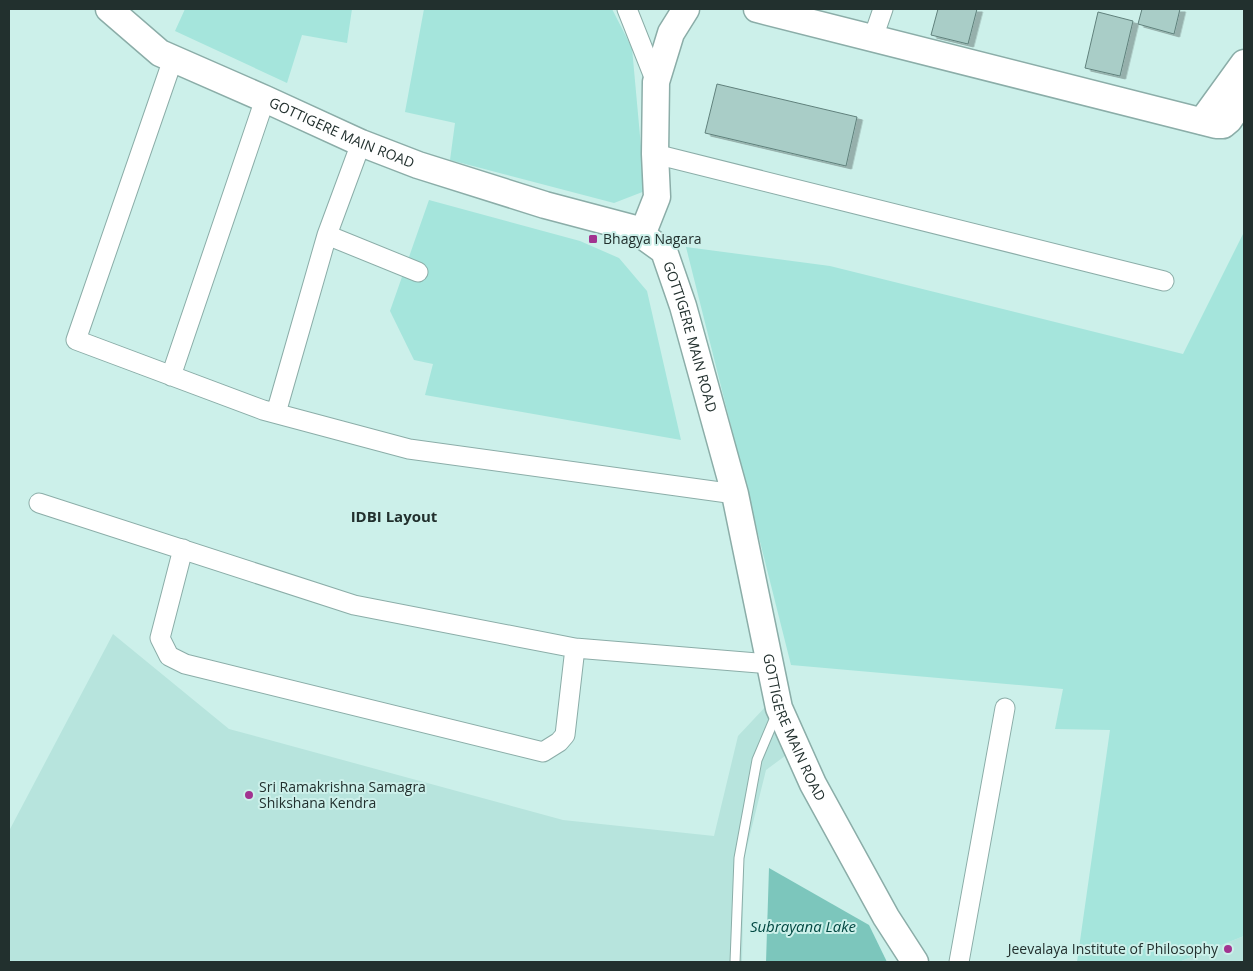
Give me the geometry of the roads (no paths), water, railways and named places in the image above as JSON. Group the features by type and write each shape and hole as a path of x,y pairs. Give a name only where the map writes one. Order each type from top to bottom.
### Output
{"street":[{"name":"GOTTIGERE MAIN ROAD","path":"109,9 160,53 361,142 418,165 545,205 632,228 664,251 682,306 735,494 780,708 813,784 886,917 915,962"},
{"path":"627,9 656,82"},
{"path":"642,234 656,197 656,82 671,33 686,9"},
{"path":"757,9 1216,125 1223,125 1229,120 1244,98"},
{"path":"873,38 882,9"},
{"path":"173,59 76,340 263,410 409,449 735,494"},
{"path":"1202,121 1244,63"},
{"path":"171,376 265,99"},
{"path":"276,414 327,235 361,142"},
{"path":"655,154 1164,281"},
{"path":"327,235 418,272"},
{"path":"38,503 354,605 575,648 770,664"},
{"path":"183,550 160,638 170,656 185,664 543,752 559,742 564,734 575,648"},
{"path":"959,962 1004,708"}],"lane":[{"path":"735,962 739,858 757,760 780,708"}],"water":[{"name":"Subrayana Lake","path":"769,868 869,925 887,962 766,962"}],"place":[{"name":"Bhagya Nagara","path":"593,239"},
{"name":"Sri Ramakrishna Samagra Shikshana Kendra","path":"249,795"},
{"name":"Jeevalaya Institute of Philosophy","path":"1228,949"}],"district":[{"name":"IDBI Layout","path":"394,517"}]}
